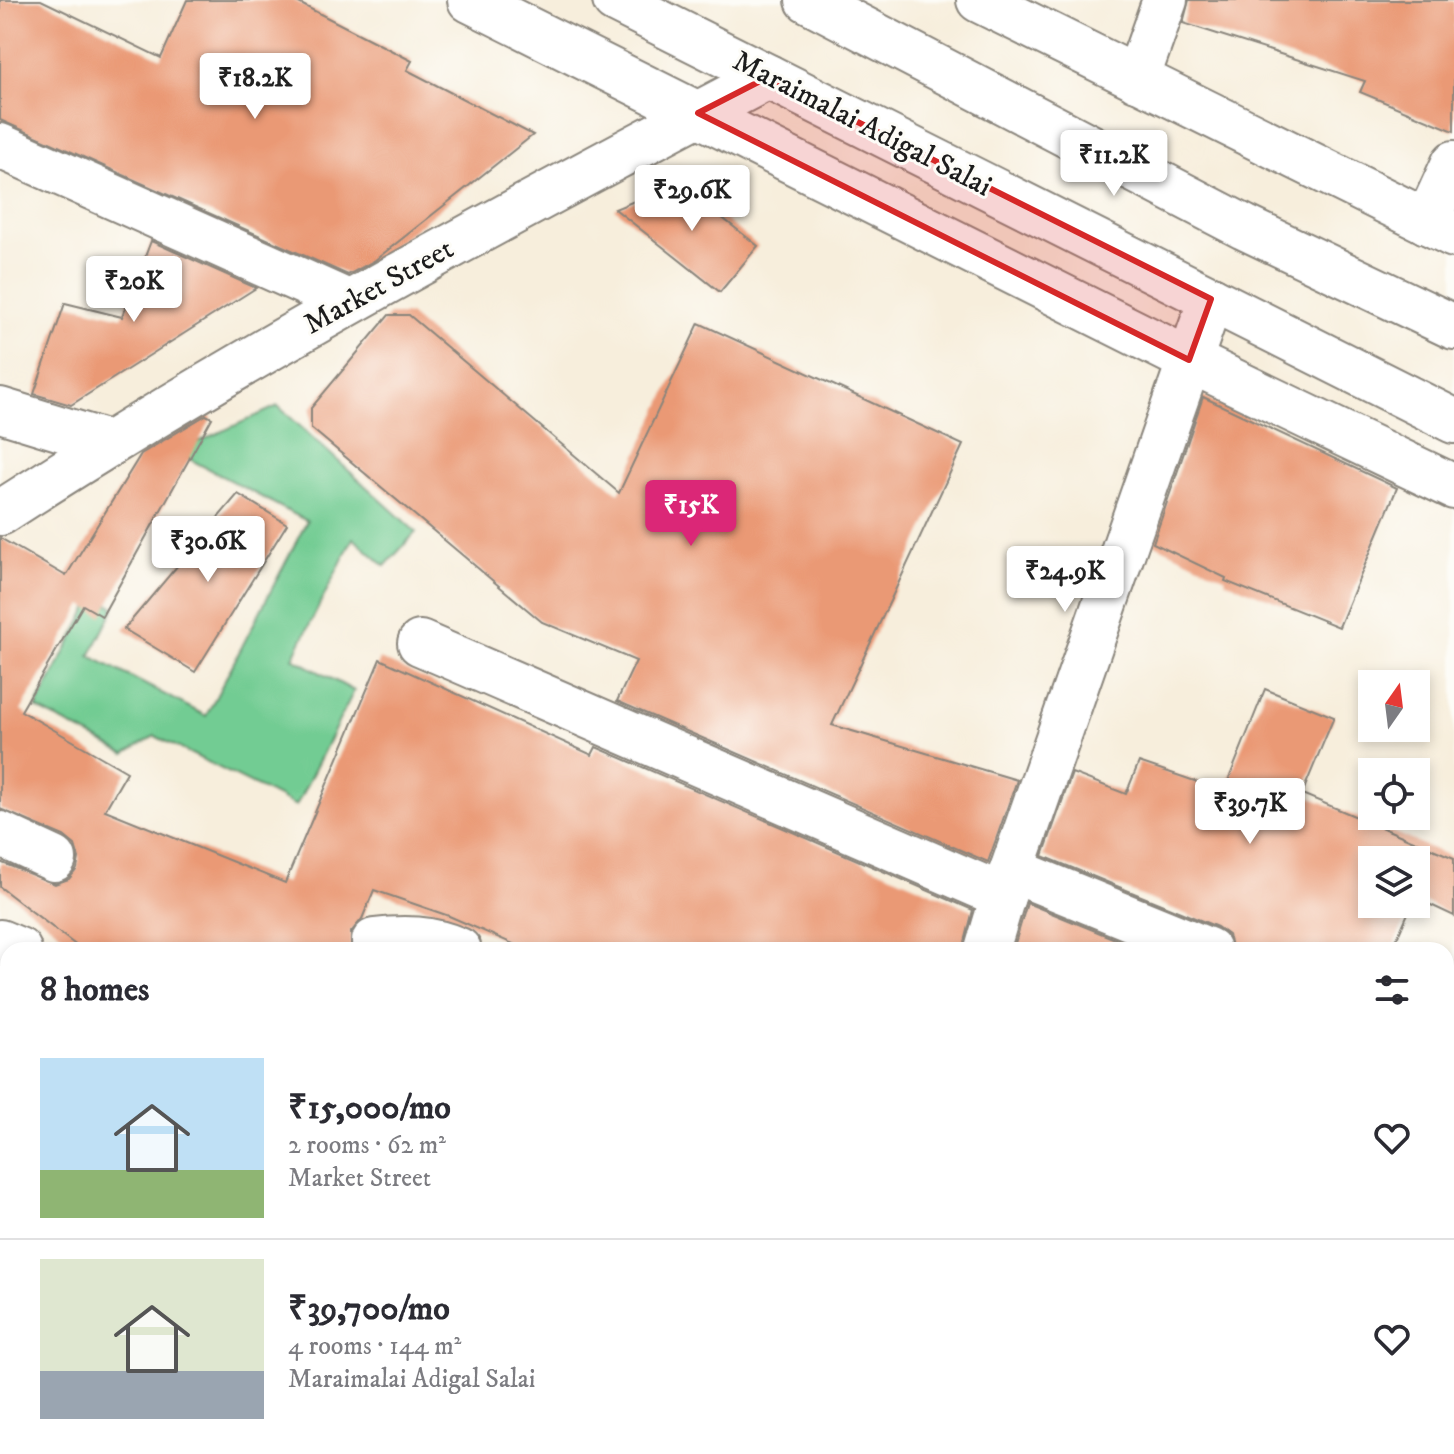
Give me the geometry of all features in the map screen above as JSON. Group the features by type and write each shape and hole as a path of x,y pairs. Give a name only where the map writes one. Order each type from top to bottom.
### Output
{"street":[{"path":"470,0 1189,360 1454,487"},
{"name":"Maraimalai Adigal Salai","path":"615,0 1454,421"},
{"path":"808,0 1244,227 1454,327"},
{"path":"979,0 1440,228 1454,163"},
{"path":"1137,79 1165,0"},
{"name":"Market Street","path":"0,513 108,443 348,302 768,77"},
{"path":"0,146 348,302"},
{"path":"990,942 1211,299"},
{"path":"0,410 108,443"},
{"path":"420,643 1008,883 1184,942"},
{"path":"0,834 54,859"},
{"path":"374,941 401,937 439,942"}],"highlighted area":[{"path":"768,77 1211,299 1189,360 698,113"}],"green space":[{"path":"278,406 416,532 385,566 353,538 293,658 354,691 296,806 155,736 125,754 36,708 94,597 115,607 90,656 206,716 307,521 176,452"}],"building":[{"path":"0,0 41,0 161,58 187,0 293,0 412,61 407,70 533,135 374,261 348,275 0,120"},
{"path":"1189,0 1454,0 1454,131 1360,92 1365,81 1183,23"},
{"path":"678,183 758,246 720,292 615,209"},
{"path":"151,241 256,288 71,405 34,394 65,303 122,317"},
{"path":"389,315 409,315 619,493 699,323 963,445 832,725 1017,780 988,862 617,701 636,661 542,622 311,428 311,408"},
{"path":"1203,397 1397,488 1339,627 1225,581 1226,578 1153,543"},
{"path":"206,415 212,418 102,616 83,605 21,711 127,772 105,810 285,883 380,659 592,755 596,747 973,910 965,942 509,942 449,916 374,890 362,919 351,932 351,942 72,942 0,887 0,862 55,884 69,879 77,869 79,858 75,845 64,836 0,809 0,538 66,576 141,454"},
{"path":"238,494 287,524 195,672 124,629"},
{"path":"1265,689 1334,717 1302,794 1358,818 1358,830 1388,830 1426,846 1358,846 1358,918 1406,918 1395,942 1230,942 1228,935 1217,927 1043,856 1072,773 1126,794 1139,762 1224,791"},
{"path":"1430,848 1454,858 1454,916 1430,905"},
{"path":"1027,903 1122,942 1015,942"}]}
